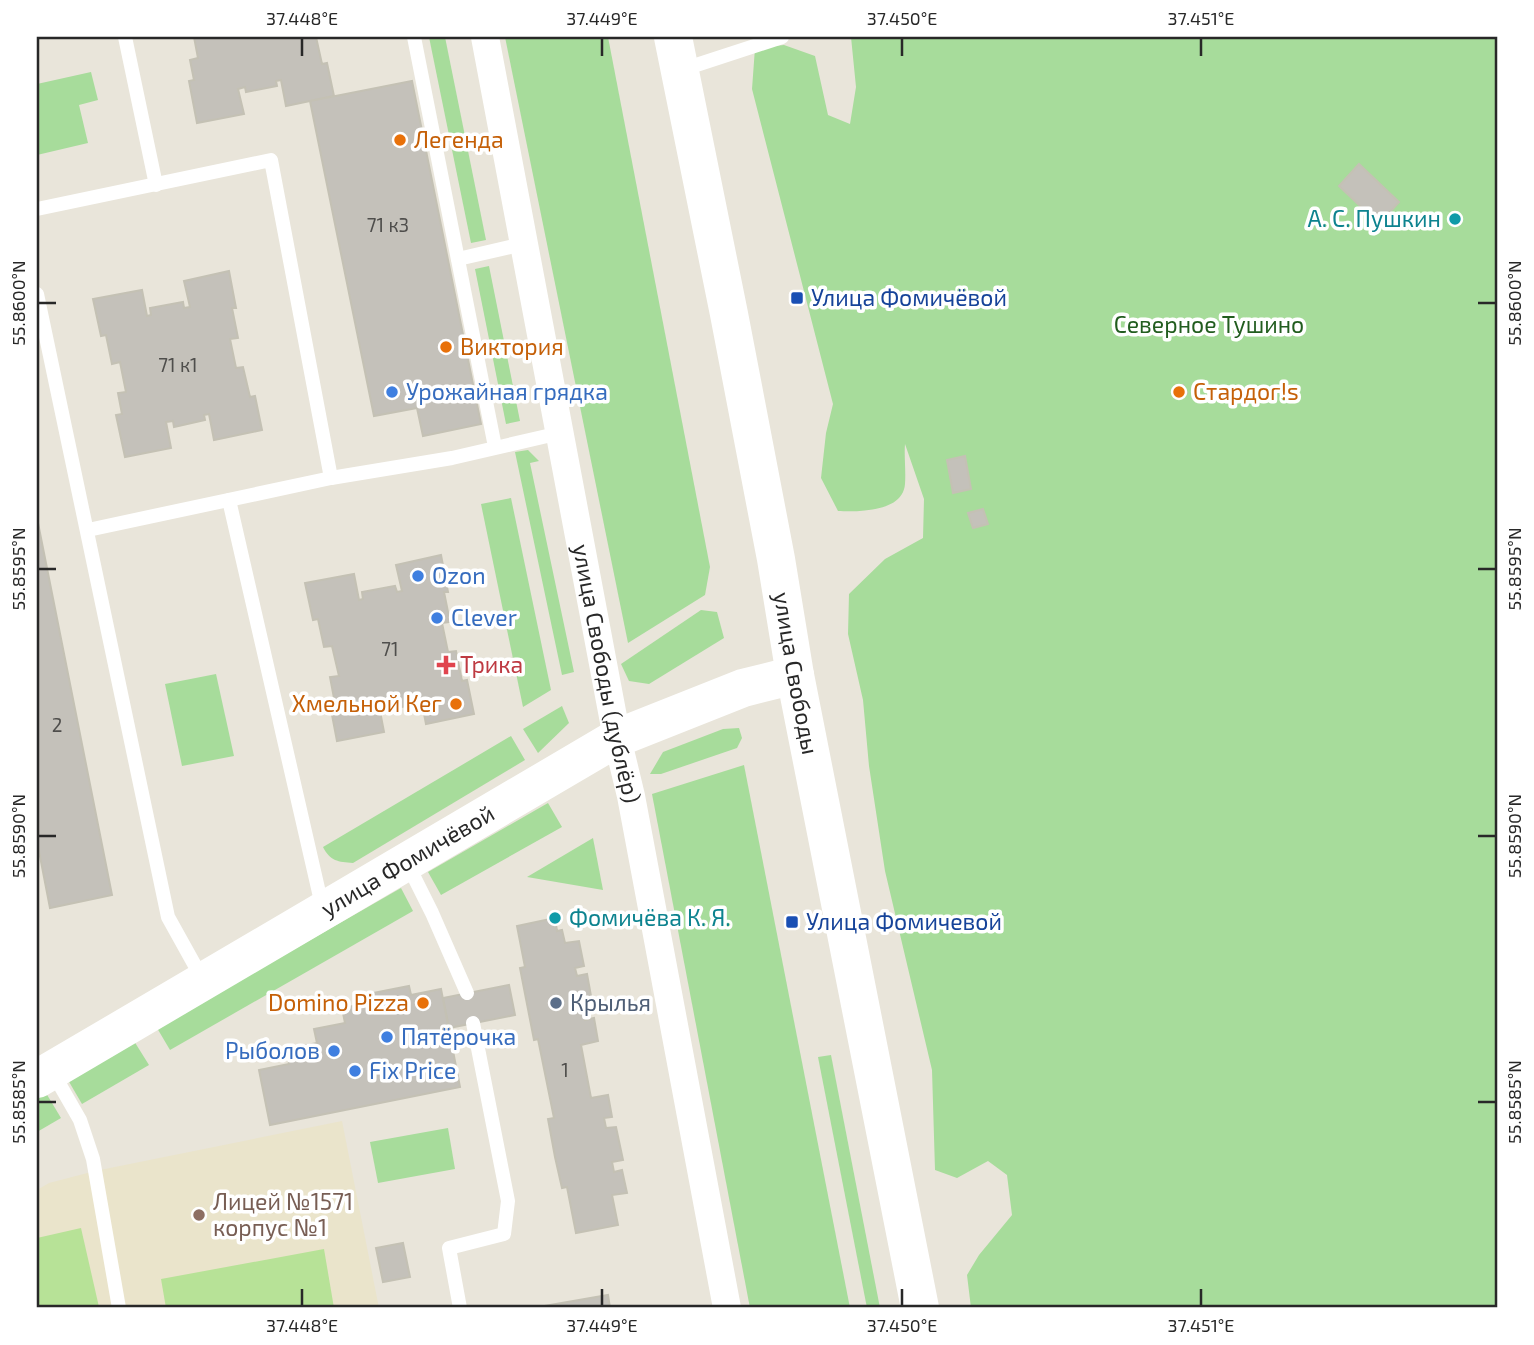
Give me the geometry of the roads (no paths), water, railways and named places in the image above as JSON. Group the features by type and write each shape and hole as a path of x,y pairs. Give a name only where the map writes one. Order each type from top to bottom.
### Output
{"main road":[{"name":"улица Свободы","path":"676,54 920,1308"},
{"name":"улица Фомичёвой","path":"44,1075 617,738 743,688 795,675"}],"street":[{"name":"улица Свободы (дублёр)","path":"485,37 727,1308"}],"lane":[{"path":"125,37 156,185"},
{"path":"414,37 495,447"},
{"path":"676,54 782,37"},
{"path":"37,209 271,160 331,478"},
{"path":"458,259 523,244"},
{"path":"37,294 42,345 88,530 168,917 203,981"},
{"path":"88,530 331,478 452,458 560,433"},
{"path":"229,499 324,911"},
{"path":"406,862 467,993"},
{"path":"460,1308 449,1248 504,1234 508,1201 473,1023"},
{"path":"44,1075 80,1120 93,1159 119,1308"}],"place":[{"name":"Легенда","path":"400,140"},
{"name":"А. С. Пушкин","path":"1455,219"},
{"name":"Улица Фомичёвой","path":"797,298"},
{"name":"Виктория","path":"446,347"},
{"name":"Урожайная грядка","path":"392,392"},
{"name":"Стардог!s","path":"1179,392"},
{"name":"Ozon","path":"418,576"},
{"name":"Clever","path":"437,618"},
{"name":"Трика","path":"446,665"},
{"name":"Хмельной Кег","path":"456,704"},
{"name":"Фомичёва К. Я.","path":"555,918"},
{"name":"Улица Фомичевой","path":"792,922"},
{"name":"Domino Pizza","path":"423,1003"},
{"name":"Крылья","path":"556,1003"},
{"name":"Пятёрочка","path":"387,1037"},
{"name":"Рыболов","path":"334,1051"},
{"name":"Fix Price","path":"355,1071"},
{"name":"Лицей №1571 корпус №1","path":"199,1215"}],"park label":[{"name":"Северное Тушино","path":"1209,325"}]}
